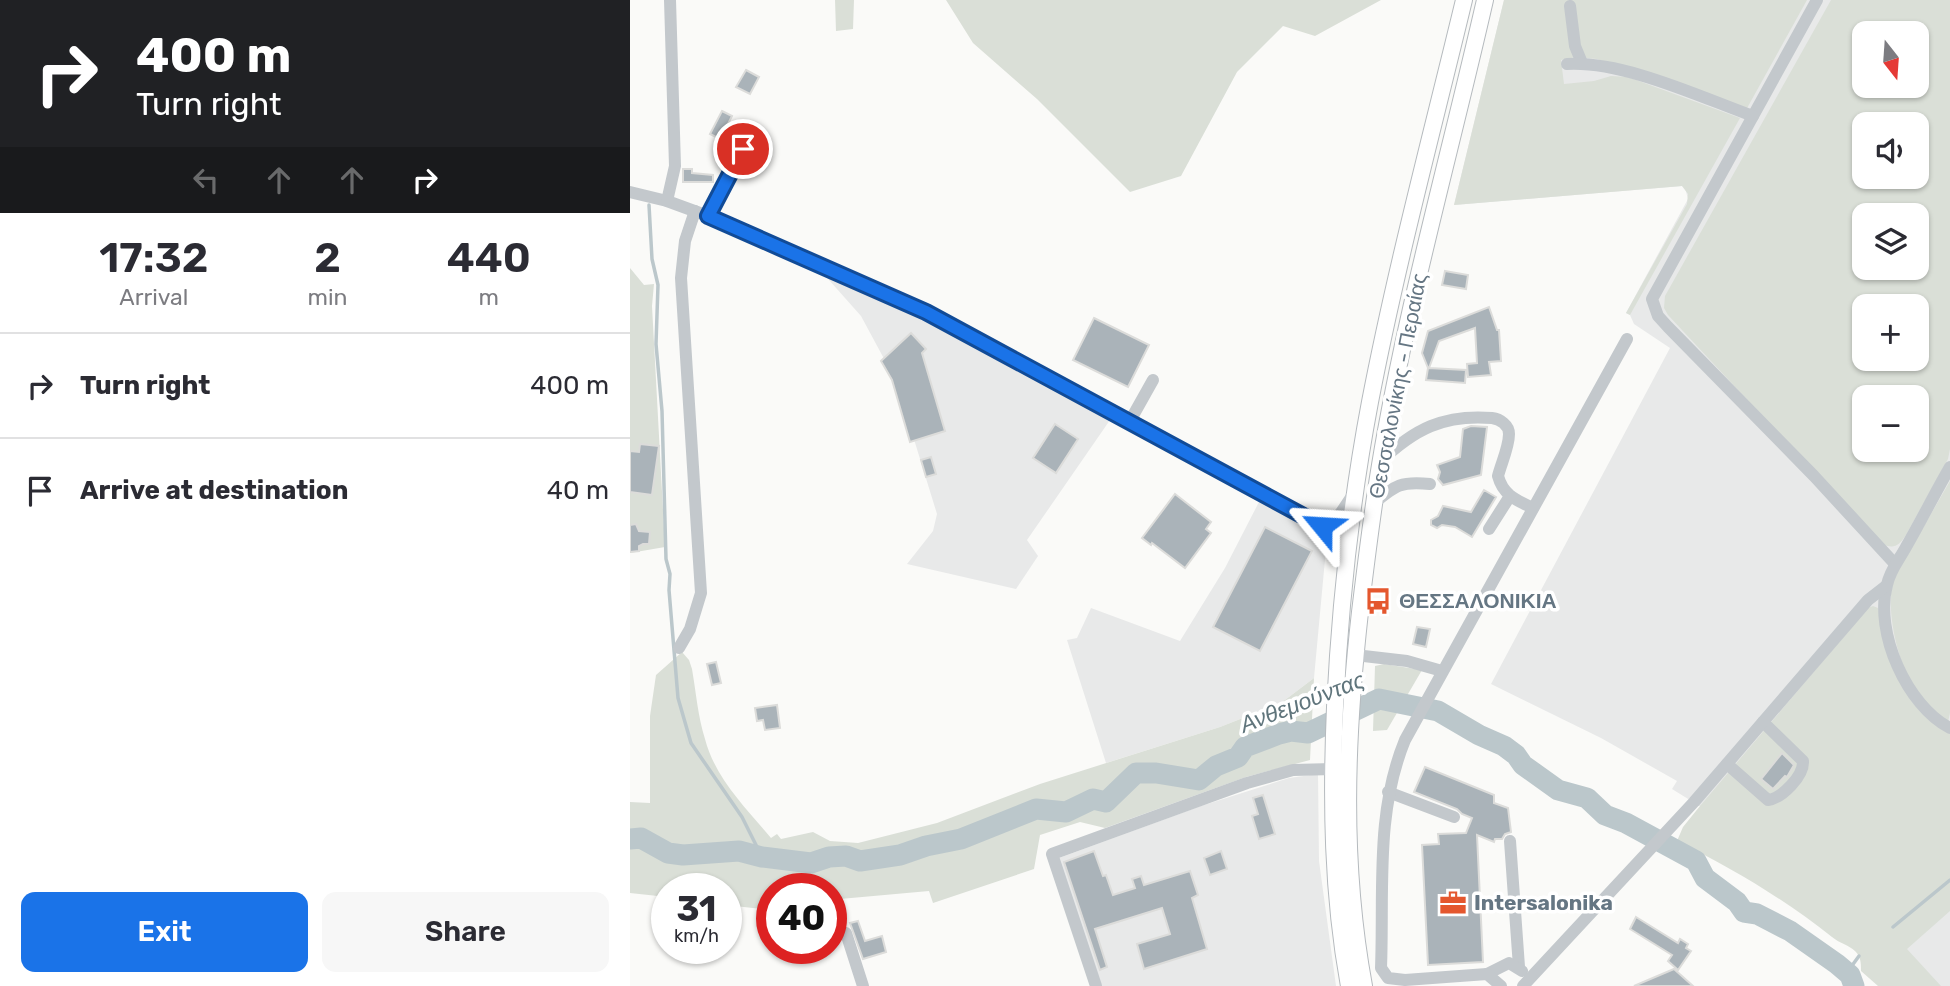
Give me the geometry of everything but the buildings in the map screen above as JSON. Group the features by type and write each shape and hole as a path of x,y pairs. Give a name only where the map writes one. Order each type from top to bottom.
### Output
{"main road":[{"name":"Θεσσαλονίκης - Περαίας","path":"1364,986 1349,868 1341,745 1347,555 1370,403 1385,328 1464,0"},
{"name":"Θεσσαλονίκης - Περαίας","path":"1345,679 1355,655 1380,462 1403,347 1485,0"},
{"path":"1322,526 1339,538 1347,555"},
{"name":"Θεσσαλονίκης - Περαίας","path":"1341,745 1333,769 1336,901 1349,986"}],"street":[{"path":"667,201 675,166 670,0"},
{"path":"1817,0 1652,299 1654,308 1668,327 1814,476 1895,564"},
{"path":"1570,6 1575,47 1582,63"},
{"path":"1567,64 1582,63 1634,74 1752,116"},
{"path":"679,648 691,629 701,593 681,278 685,241 743,149"},
{"path":"630,192 701,213 926,312 1322,526 1340,514 1356,489"},
{"path":"1519,967 1509,963 1487,974 1405,980 1388,978 1381,968 1383,854 1388,792 1396,760 1441,671 1627,339"},
{"path":"1130,421 1153,380"},
{"path":"1380,462 1404,441 1440,422 1458,417 1499,418 1509,433 1497,476 1505,492 1533,508"},
{"path":"1950,467 1895,564 1886,586 1883,603 1900,672 1917,702 1950,728"},
{"path":"1374,503 1396,485 1408,482 1430,484"},
{"path":"1489,528 1510,496"},
{"path":"1510,841 1519,967 1527,982 1667,832 1868,600 1886,586"},
{"path":"1355,655 1407,661 1441,671"},
{"path":"1727,764 1768,800 1778,798 1802,772 1803,761 1763,722"},
{"path":"1096,986 1052,854 1247,783 1293,770 1333,769"},
{"path":"1388,792 1454,817"},
{"path":"847,936 863,986"},
{"path":"1487,974 1501,986"}],"shaded area":[{"path":"835,0 854,0 853,29 836,31"},
{"path":"946,0 1381,0 1315,36 1283,26 1237,72 1181,176 1130,192 1037,99 973,43"},
{"path":"1504,0 1950,0 1950,986 1938,986 1706,810 1672,789 1677,781 1601,738 1491,684 1670,348 1634,324 1626,313 1688,199 1682,186 1454,205"},
{"path":"1504,0 1807,0 1746,110 1597,59 1576,57 1561,60 1564,84 1611,76 1628,77 1740,118 1630,315 1626,313 1687,204 1688,194 1682,186 1454,205"},
{"path":"1831,0 1950,0 1950,449 1948,459 1901,542 1895,546 1881,543 1664,308 1665,296"},
{"path":"630,268 644,285 654,284 652,306 665,547 630,553"},
{"path":"821,271 926,321 1110,420 1027,540 1038,556 1016,589 907,564 933,531 937,514 896,381 861,316"},
{"path":"1950,481 1948,722 1919,696 1905,671 1892,624 1891,593 1893,580"},
{"path":"1260,500 1327,538 1314,678 1281,703 1220,727 1106,763 1067,640 1077,638 1091,608 1180,641 1225,568"},
{"path":"1868,608 1878,608 1889,650 1909,698 1933,723 1950,734 1950,911 1907,949 1941,986 1878,986 1861,971 1860,958 1853,949 1757,885 1677,841 1683,827 1700,806"},
{"path":"682,652 689,660 703,731 716,767 732,792 771,838 777,834 781,839 813,832 830,841 858,843 937,823 1040,784 1220,727 1281,703 1314,678 1310,760 1246,777 1105,828 1080,822 1040,835 1034,869 933,903 929,891 847,898 847,873 756,873 756,908 742,907 742,873 651,873 651,895 630,893 630,802 650,803 650,716 656,675"},
{"path":"1384,664 1422,670 1387,730 1373,731 1375,666"},
{"path":"1318,774 1319,861 1336,986 1102,986 1059,858 1201,806 1289,778"}],"waterway":[{"path":"649,205 652,259 658,285 656,344 662,411 666,559 670,574 678,698 691,743 742,817 762,857"},
{"name":"Ανθεμούντας","path":"630,839 641,838 668,853 683,855 739,851 762,857 811,863 829,857 846,856 860,861 900,855 926,846 961,839 1036,809 1066,812 1093,799 1106,802 1136,773 1156,773 1199,780 1216,766 1238,757 1245,747 1291,731 1308,733 1379,699 1438,711 1504,746 1516,755 1523,765 1558,790 1587,798 1605,815 1626,823 1696,861 1705,878 1737,902 1744,912 1757,914 1790,931 1850,975 1854,986"},
{"path":"1893,927 1950,880"},
{"path":"1850,975 1851,967 1859,956"}],"place":[{"name":"ΘΕΣΣΑΛΟΝΙΚΙΑ","path":"1378,601"},
{"name":"Intersalonika","path":"1453,903"}],"route":[{"path":"743,149 708,216 926,312 1322,526"}]}
